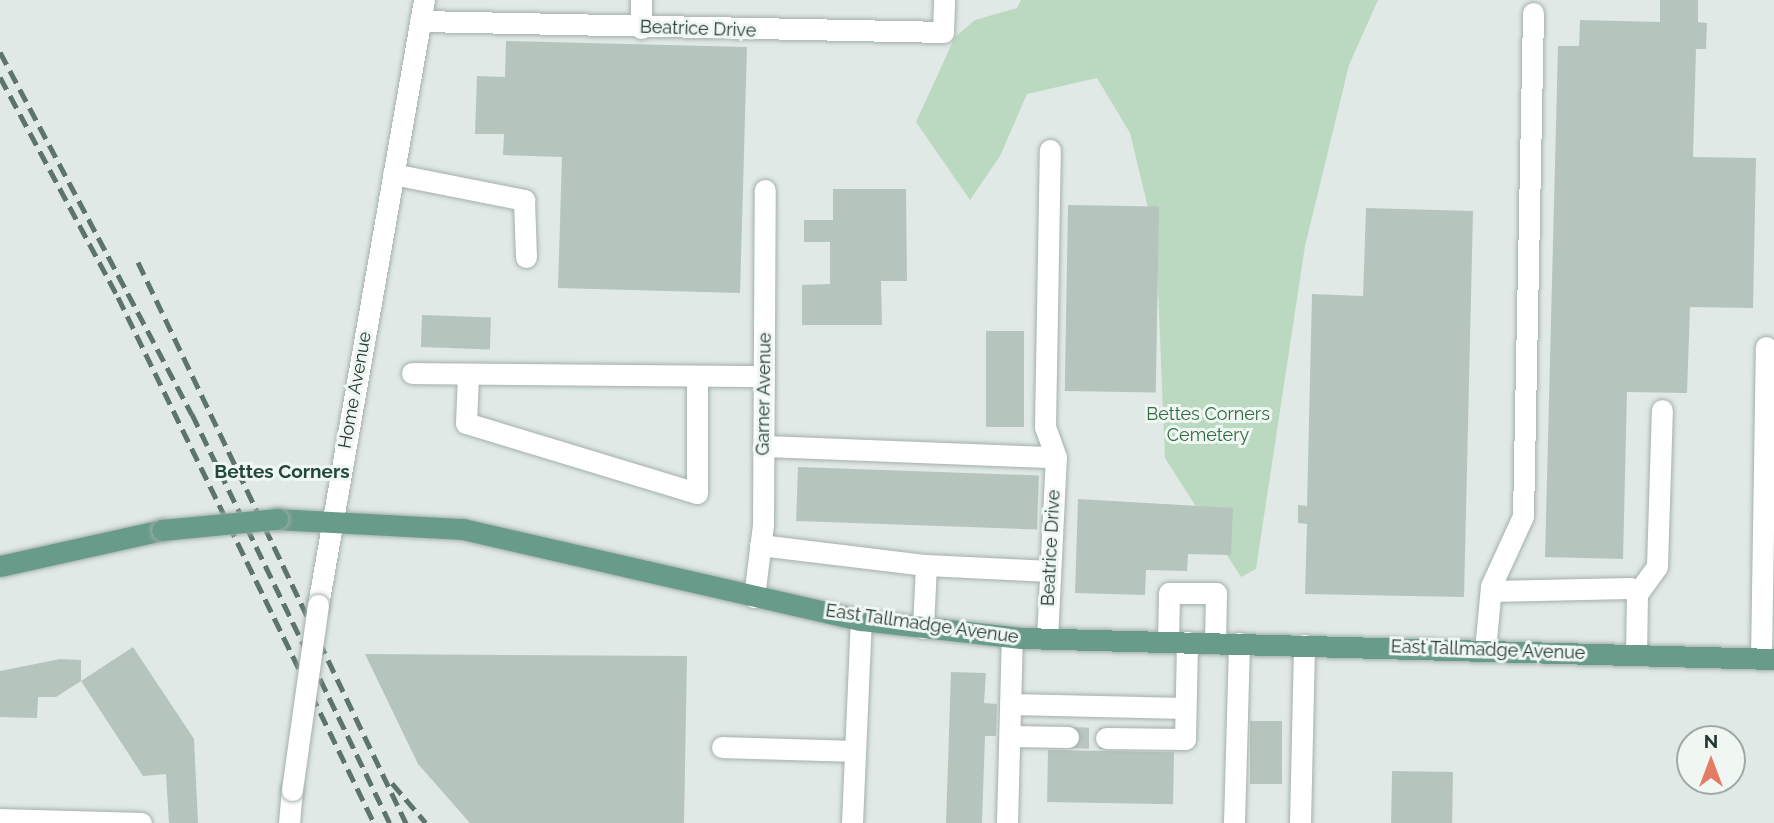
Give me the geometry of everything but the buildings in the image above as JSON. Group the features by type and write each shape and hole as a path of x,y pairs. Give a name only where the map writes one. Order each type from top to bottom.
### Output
{"main road":[{"name":"East Tallmadge Avenue","path":"0,566 162,530 277,519 330,519 513,538 754,597 861,620 1012,637 1767,659"}],"street":[{"name":"Home Avenue","path":"289,823 330,519 424,0"},
{"path":"641,28 642,0"},
{"name":"Beatrice Drive","path":"420,22 943,32 944,0"},
{"path":"1485,650 1491,591 1523,516 1534,13"},
{"name":"Beatrice Drive","path":"1047,639 1056,457 1045,427 1050,150"},
{"path":"393,174 524,200 526,257"},
{"name":"Garner Avenue","path":"754,597 760,545 763,446 765,190"},
{"path":"1766,346 1767,659"},
{"path":"412,373 764,376"},
{"path":"468,374 466,423 697,493 697,376"},
{"path":"1636,655 1637,594 1657,566 1662,410"},
{"path":"763,446 1056,457"},
{"path":"760,545 926,565 1050,571"},
{"path":"923,628 926,565"},
{"path":"1491,591 1630,588 1637,594"},
{"path":"1106,738 1185,739 1185,708 1178,642 1169,593 1216,593 1215,643"},
{"path":"852,823 861,620"},
{"path":"1007,823 1012,637"},
{"path":"1234,823 1239,643"},
{"path":"1300,823 1304,645"},
{"path":"1011,704 1185,708"},
{"path":"1010,736 1068,737"},
{"path":"722,747 855,751"},
{"path":"0,819 141,823"}],"green space":[{"name":"Bettes Corners Cemetery","path":"1021,0 1378,0 1349,65 1305,246 1256,569 1241,577 1165,458 1156,241 1130,133 1097,78 1027,94 1000,156 970,200 916,122 955,37 975,20 1017,8"}],"tunnel":[{"path":"1068,737 1106,738"}],"railway":[{"path":"0,52 192,414 390,823"},
{"path":"0,77 118,297 374,823"},
{"path":"138,262 406,823"},
{"path":"392,783 426,823"}],"district":[{"name":"Bettes Corners","path":"282,472"}]}
